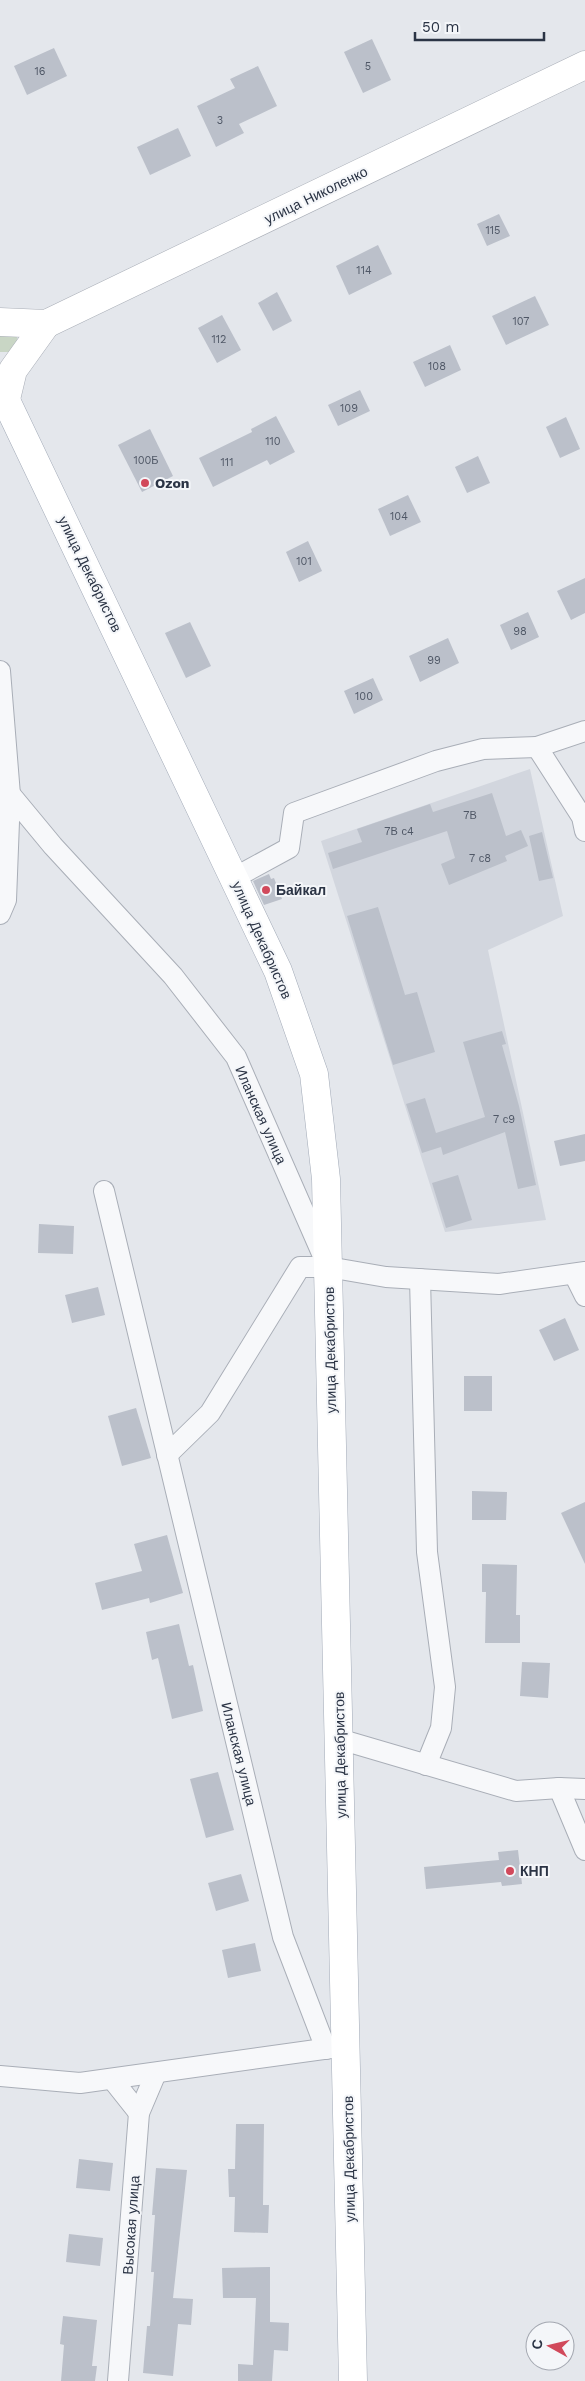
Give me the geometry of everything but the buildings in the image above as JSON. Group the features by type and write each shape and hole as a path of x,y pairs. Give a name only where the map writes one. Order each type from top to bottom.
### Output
{"main road":[{"name":"улица Николенко","path":"46,324 585,65"},
{"path":"0,322 46,324"},
{"path":"3,393 13,370 46,324"},
{"name":"улица Декабристов","path":"3,393 278,971 314,1074 326,1180 339,1739 336,2047 353,2381"}],"street":[{"path":"0,671 5,788 6,900 0,914"},
{"path":"234,878 289,848 294,813 436,761 483,749 537,747 585,731"},
{"path":"537,747 582,817 585,831"},
{"name":"Иланская улица","path":"5,788 173,976 236,1057 328,1267"},
{"name":"Иланская улица","path":"104,1191 283,1937 336,2047"},
{"path":"167,1454 210,1412 300,1267 328,1267 386,1277 499,1284 580,1273 585,1296"},
{"path":"420,1279 428,1552 446,1687 441,1728 426,1765"},
{"path":"339,1739 516,1791 560,1788 585,1789"},
{"path":"560,1788 585,1850"},
{"path":"0,2076 80,2083 336,2047"},
{"name":"Высокая улица","path":"118,2381 139,2113 156,2072"},
{"path":"112,2079 139,2113"}],"shaded area":[{"path":"530,769 563,916 488,950 546,1220 445,1232 321,841"}],"green space":[{"path":"0,329 15,333 18,340 10,352 0,352"}],"place":[{"name":"Ozon","path":"145,483"},
{"name":"Байкал","path":"266,890"},
{"name":"КНП","path":"510,1871"}]}
